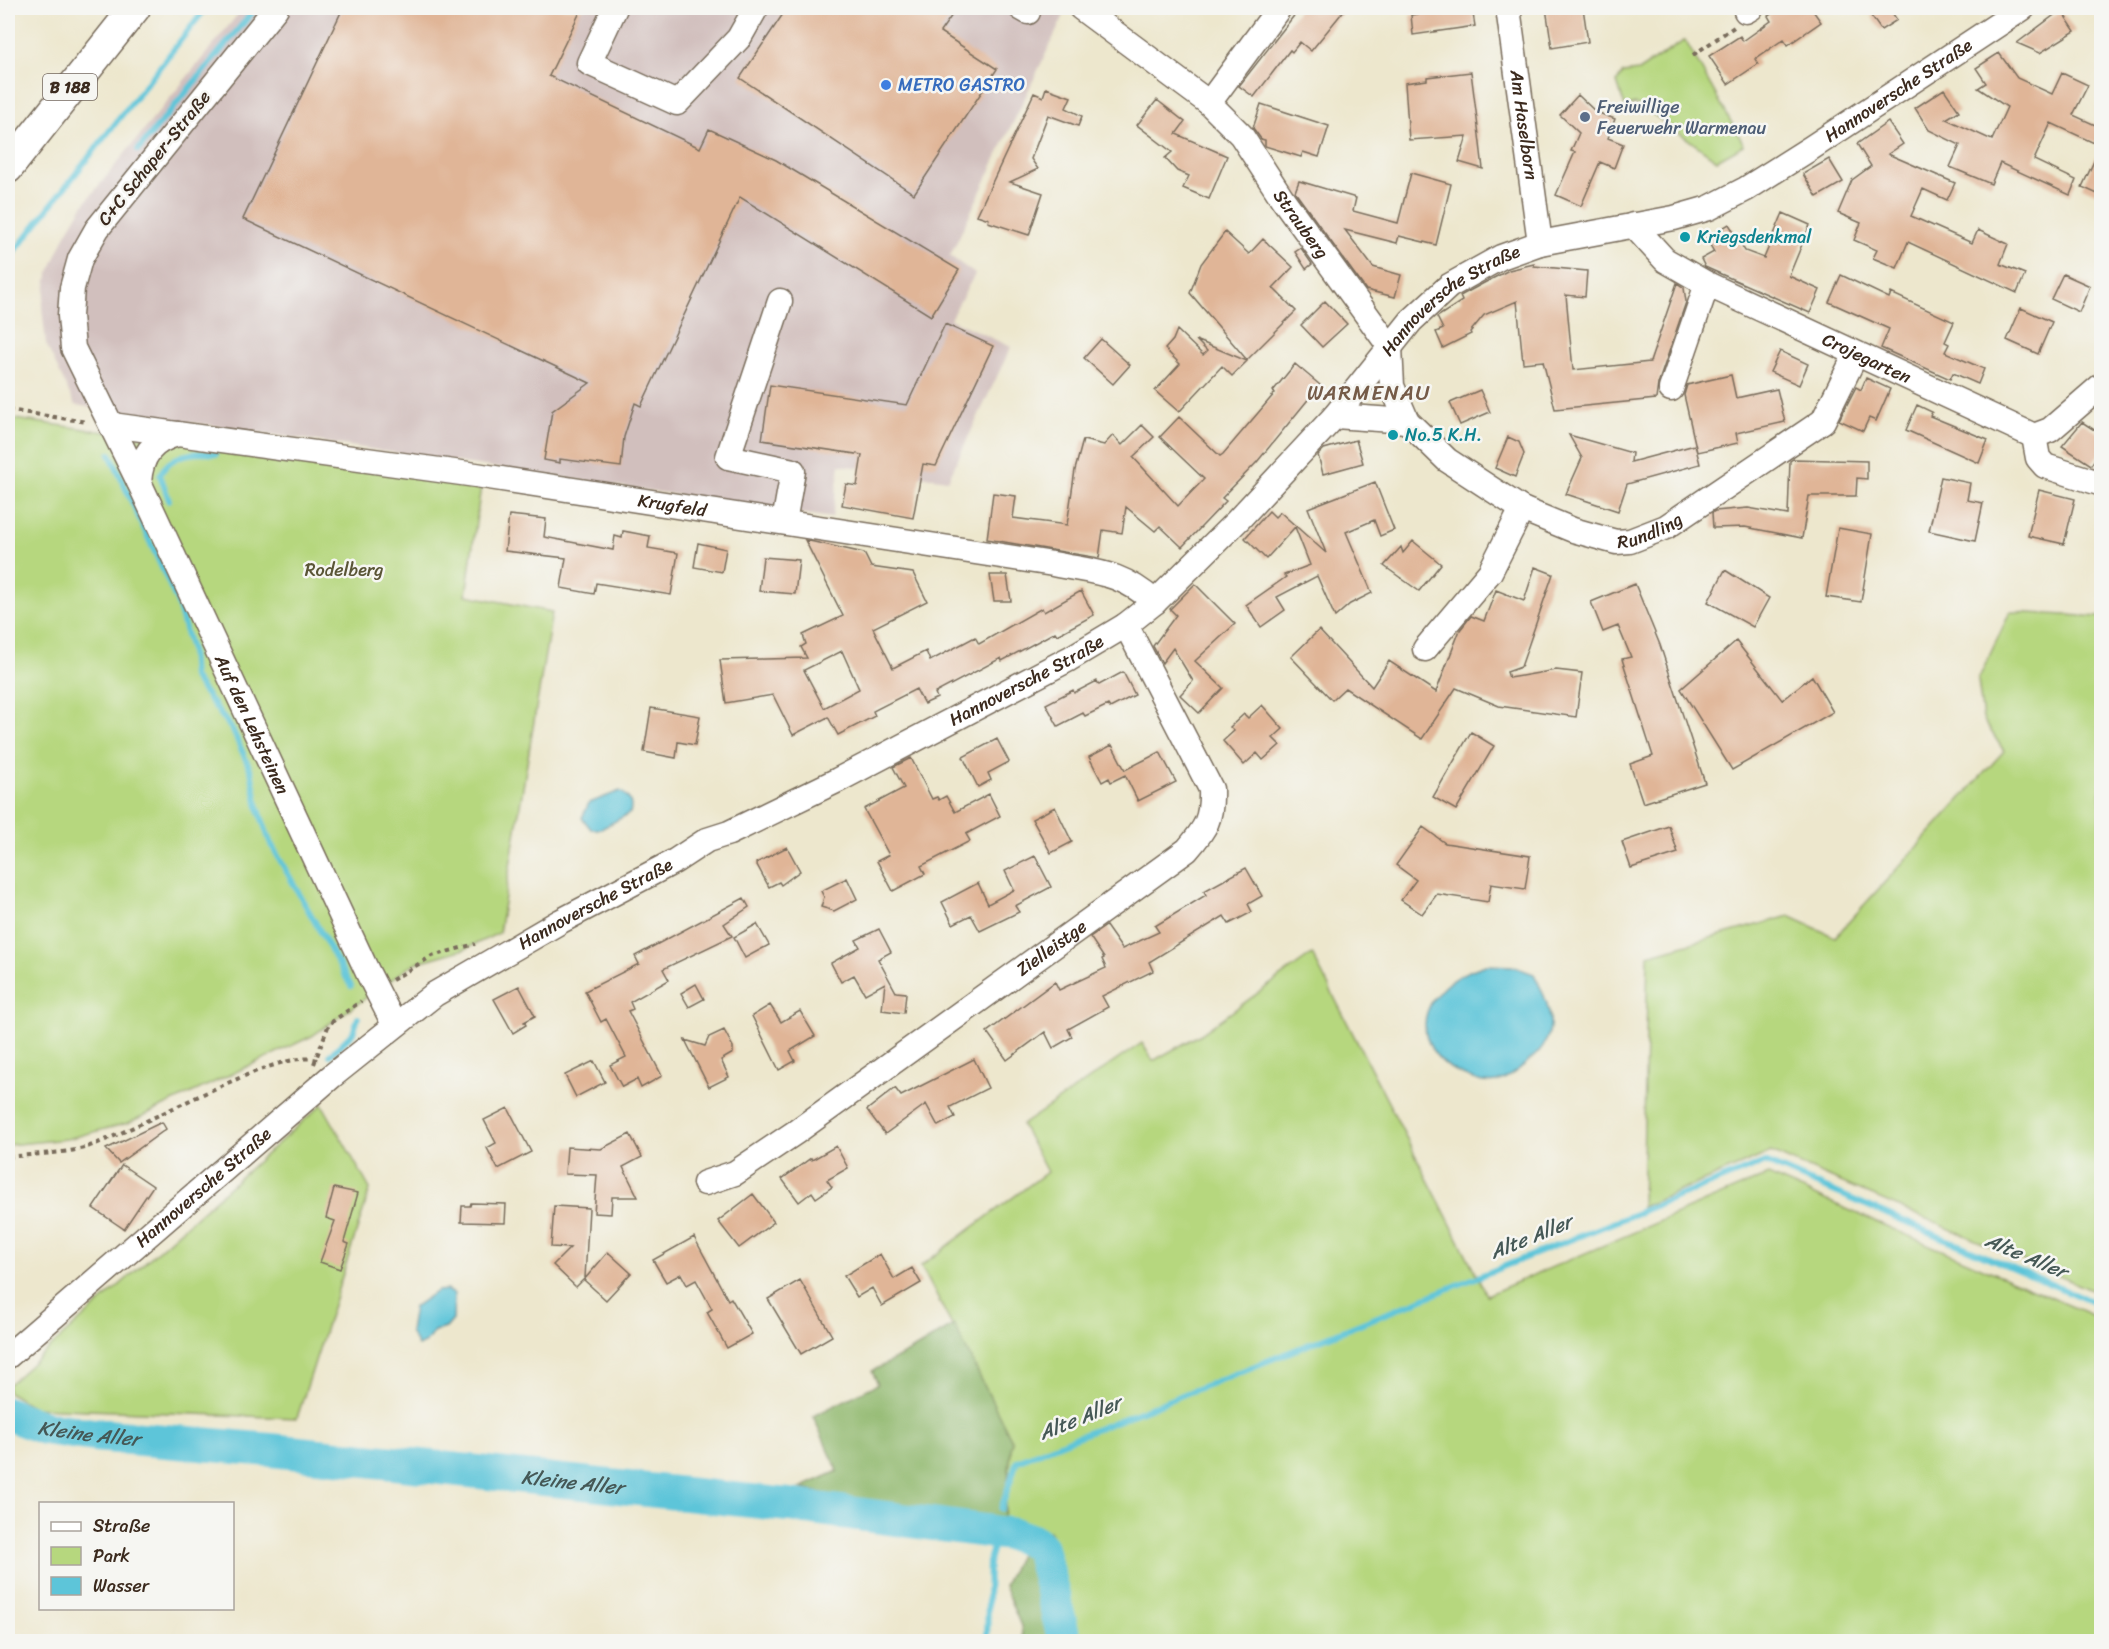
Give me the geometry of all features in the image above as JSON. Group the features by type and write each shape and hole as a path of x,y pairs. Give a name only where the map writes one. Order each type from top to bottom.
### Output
{"main road":[{"name":"B 188","path":"8,168 135,8"}],"street":[{"name":"C+C Schaper-Straße","path":"112,425 73,348 70,316 72,288 80,259 113,206 276,8"},
{"path":"615,8 589,63 676,103 739,38 756,8"},
{"name":"Strauberg","path":"1081,8 1209,102 1241,135 1282,198 1390,347"},
{"path":"1209,102 1280,8"},
{"name":"Am Haselborn","path":"1508,8 1540,243"},
{"name":"Hannoversche Straße","path":"8,1356 332,1076 394,1024 445,989 561,921 675,861 707,840 729,833 859,769 1069,658 1126,625 1198,562 1335,416 1411,321 1449,286 1501,257 1540,243 1674,218 1700,210 1746,189 2023,8"},
{"name":"Crojegarten","path":"1633,225 1665,260 1707,284 2034,436"},
{"path":"1671,389 1707,284"},
{"path":"780,301 728,457 794,471 784,522"},
{"name":"Rundling","path":"1390,347 1392,386 1407,421 1447,460 1522,509 1592,537 1616,542 1649,535 1683,517 1823,421 1856,354"},
{"path":"2102,385 2050,430 2034,436 2038,458 2045,466 2102,484"},
{"path":"1335,416 1407,421"},
{"name":"Krugfeld","path":"112,425 476,475 1119,576 1135,585 1155,602"},
{"name":"Auf den Lehsteinen","path":"112,425 394,1024"},
{"path":"139,482 142,463 151,447 165,437 181,433"},
{"path":"1425,649 1490,572 1522,509"},
{"name":"Zielleistge","path":"705,1183 742,1169 796,1132 1187,850 1203,832 1211,812 1211,789 1126,625"}],"path":[{"path":"1693,55 1743,21 1748,9"},
{"path":"8,410 112,425"},
{"path":"315,1058 329,1024 376,989"},
{"path":"315,1058 332,1076"},
{"path":"8,1157 84,1148 118,1135 252,1072 315,1058"}],"shaded area":[{"path":"243,8 1062,8 1066,11 950,256 975,274 950,319 1011,347 948,480 840,465 832,518 75,405 46,344 42,307 48,275 66,234 84,204"}],"green space":[{"path":"1685,40 1744,145 1717,160 1643,107 1635,104 1625,107 1617,82 1623,73 1638,71"},
{"name":"Rodelberg","path":"8,418 481,486 466,595 552,612 499,933 465,949 415,963 312,1036 128,1123 67,1139 8,1145"},
{"path":"2010,612 2101,617 2101,1294 1771,1152 1642,1207 1648,955 1789,916 1835,937 2004,751 1983,719 1978,680"},
{"path":"1312,954 1487,1295 1768,1175 2101,1319 2101,1641 1077,1641 1050,1531 1002,1535 1012,1441 921,1266 1047,1172 1022,1125 1142,1043 1153,1061 1201,1034"},
{"path":"322,1104 370,1189 297,1418 35,1408 8,1392 8,1385"},
{"path":"954,1325 1012,1441 1002,1535 800,1488 838,1471 813,1416 878,1384 872,1371"},
{"path":"1027,1538 1051,1641 1023,1641 1021,1626 1004,1586"}],"water":[{"path":"620,791 630,800 630,813 601,829 591,829 582,818 589,803"},
{"path":"1486,965 1512,966 1534,974 1548,1008 1550,1019 1547,1040 1540,1050 1509,1076 1496,1082 1480,1081 1451,1069 1431,1048 1426,1036 1425,1024 1434,998 1459,976"},
{"path":"447,1290 454,1294 453,1320 446,1328 434,1331 426,1342 418,1346 410,1332 414,1307 437,1291"}],"building":[{"path":"343,8 582,8 549,76 700,148 709,129 776,160 959,270 931,316 740,197 641,406 635,403 624,437 621,467 560,459 560,463 544,460 552,411 590,383 243,219"},
{"name":"METRO GASTRO","path":"787,8 957,8 940,32 997,69 914,194 740,78"},
{"path":"1300,8 1346,8 1311,51 1300,42 1292,52 1290,50 1254,97 1239,86"},
{"path":"1436,8 1472,8 1475,26 1413,35 1411,15 1436,11"},
{"path":"1546,8 1583,8 1588,42 1552,48"},
{"path":"1781,8 1811,8 1821,22 1788,45 1784,39 1755,59 1758,64 1728,84 1709,56 1740,36 1743,41 1771,21 1768,16"},
{"path":"1884,8 1889,8 1897,20 1881,30 1871,16"},
{"path":"2061,10 2075,31 2040,53 2017,43"},
{"path":"1999,53 2017,78 2052,94 2062,73 2088,85 2073,115 2102,128 2102,196 2082,187 2101,146 2051,123 2034,160 2076,180 2070,195 2000,163 1991,184 1950,167 1960,145 1929,130 1915,108 1944,89 1959,111 1946,119 1992,140 2007,107 1978,88 1986,83 1976,68"},
{"path":"1471,72 1483,169 1459,162 1467,136 1409,140 1405,83 1427,80 1427,77"},
{"path":"1046,88 1071,97 1066,108 1082,116 1078,126 1048,115 1031,159 1038,169 1010,182 1043,193 1029,235 988,222 989,219 977,215 1034,93 1043,97"},
{"path":"1578,95 1596,112 1615,119 1608,138 1623,144 1614,168 1600,162 1581,206 1556,195 1575,152 1571,151 1579,133 1560,115"},
{"path":"1157,100 1185,122 1176,134 1227,156 1209,199 1183,188 1189,176 1177,171 1165,158 1172,152 1137,125"},
{"path":"1261,104 1329,126 1319,157 1303,152 1301,157 1265,146 1265,140 1261,139 1253,128"},
{"path":"1888,122 1903,144 1888,154 1955,183 1947,200 1923,189 1911,216 1972,243 1978,230 2008,244 2000,264 2025,274 2017,293 1908,242 1897,268 1873,258 1877,250 1854,240 1861,223 1838,213 1852,180 1871,166 1857,144"},
{"path":"1829,159 1843,182 1817,197 1803,174"},
{"path":"1411,173 1451,184 1436,245 1399,236 1397,243 1345,230 1373,267 1401,275 1395,297 1366,290 1295,192 1299,181 1356,198 1353,211 1398,223"},
{"path":"1783,213 1810,225 1789,276 1820,290 1810,313 1705,267 1701,259 1714,252 1706,238 1729,224 1745,251 1764,258"},
{"path":"1225,232 1249,254 1263,239 1293,267 1273,288 1296,311 1247,360 1190,293 1201,264"},
{"path":"1301,248 1312,264 1306,269 1295,252"},
{"path":"1534,264 1534,266 1587,271 1585,297 1566,295 1573,370 1650,362 1677,283 1684,288 1686,302 1658,384 1656,399 1555,409 1543,361 1523,363 1517,301 1484,315 1470,332 1471,334 1443,348 1436,332 1443,329 1437,317 1462,301 1460,296 1509,270"},
{"path":"2063,274 2090,286 2079,312 2051,299"},
{"path":"1841,275 1889,298 1891,293 1954,322 1945,342 1949,344 1945,352 1984,369 1978,384 1953,373 1950,379 1881,348 1889,329 1829,302"},
{"path":"1325,301 1347,324 1322,347 1301,325"},
{"path":"2021,308 2052,322 2038,354 2007,340"},
{"path":"945,324 993,346 936,466 923,464 913,518 842,505 846,484 857,486 862,455 762,440 770,385 907,405"},
{"path":"1177,330 1203,355 1207,351 1196,340 1247,361 1232,376 1222,366 1179,412 1155,391 1180,364 1165,349 1173,340"},
{"path":"1101,339 1130,365 1113,384 1084,358"},
{"path":"1780,351 1808,364 1799,385 1770,372"},
{"path":"1295,364 1320,385 1257,462 1222,498 1226,501 1182,547 1160,526 1155,531 1126,507 1122,533 1103,530 1099,558 987,539 993,493 1016,496 1013,518 1067,525 1075,470 1083,440 1104,445 1113,435 1122,445 1142,425 1154,437 1133,457 1178,506 1204,479 1160,437 1179,417 1220,456 1275,393 1273,391"},
{"path":"1731,375 1736,398 1777,389 1785,422 1736,433 1738,443 1697,452 1684,395 1687,385"},
{"path":"1866,378 1890,389 1876,421 1869,418 1863,431 1839,420 1856,387 1861,390"},
{"path":"1480,390 1490,412 1460,425 1450,403"},
{"path":"1917,405 1932,412 1930,416 1988,440 1979,463 1906,430"},
{"path":"2082,422 2102,435 2102,449 2091,465 2062,446"},
{"path":"1569,435 1632,453 1631,462 1695,445 1700,464 1627,484 1618,511 1566,494 1582,458"},
{"path":"1508,437 1519,442 1524,454 1515,477 1495,468"},
{"path":"1356,440 1363,463 1323,474 1318,455 1324,449"},
{"path":"1793,459 1867,461 1867,479 1857,478 1856,496 1809,496 1802,538 1745,527 1713,528 1712,513 1715,511 1748,508 1788,515 1790,461"},
{"path":"1941,477 1970,483 1967,500 1983,503 1975,541 1929,531"},
{"path":"1375,482 1394,530 1380,536 1374,520 1346,532 1372,593 1350,604 1335,617 1317,576 1277,597 1285,610 1261,627 1246,605 1286,577 1284,575 1310,565 1295,527 1266,559 1245,538 1269,511 1275,517 1280,512 1326,553 1308,508"},
{"path":"2039,490 2075,499 2064,544 2028,536"},
{"path":"509,515 546,519 544,537 613,550 615,536 622,538 623,531 650,536 648,548 678,553 671,595 596,583 594,594 561,588 566,558 505,551"},
{"path":"1838,528 1872,534 1861,602 1826,597"},
{"path":"805,540 864,553 871,567 913,573 927,601 873,628 893,668 926,651 930,661 975,637 979,644 1042,608 1044,612 1081,591 1094,615 1057,635 1055,632 1002,661 1001,658 935,693 937,698 924,704 916,689 873,711 875,716 838,735 828,717 793,735 773,695 726,703 720,660 807,658 801,647 806,644 803,635 843,616","holes":["842,651 859,689 824,708 804,670"]},
{"path":"1413,541 1441,564 1419,591 1384,566 1401,547 1403,553"},
{"path":"698,543 726,549 722,572 694,567"},
{"path":"763,557 799,560 795,594 759,591"},
{"path":"1535,567 1553,574 1521,667 1507,672 1509,678 1556,670 1582,673 1576,717 1499,706 1456,688 1422,739 1345,688 1332,700 1291,657 1319,630 1372,687 1389,661 1436,692 1460,630 1471,616 1484,621 1496,590 1524,601"},
{"path":"1725,570 1769,598 1753,627 1708,602"},
{"path":"990,575 1007,575 1011,601 994,601"},
{"path":"1195,584 1235,624 1195,661 1223,688 1199,713 1180,695 1193,681 1173,648 1162,663 1153,646 1176,615 1170,609"},
{"path":"1635,584 1660,645 1705,783 1643,803 1630,764 1653,756 1622,659 1631,657 1618,626 1603,632 1591,602"},
{"path":"1736,641 1782,700 1812,676 1833,712 1732,770 1681,689"},
{"path":"1123,672 1135,695 1110,708 1108,705 1085,716 1083,713 1058,726 1046,704 1097,681 1099,685"},
{"path":"1262,705 1283,729 1273,738 1280,745 1263,760 1257,753 1244,765 1223,741 1234,731 1230,727 1244,714 1248,718"},
{"path":"651,708 700,716 695,745 678,742 676,758 644,752"},
{"path":"1471,732 1494,746 1456,810 1433,797"},
{"path":"997,739 1009,762 988,773 991,780 978,787 963,757"},
{"path":"1112,745 1125,770 1160,752 1176,782 1138,801 1125,775 1111,782 1109,778 1102,782 1089,757"},
{"path":"911,758 932,799 937,797 939,800 946,796 955,812 989,794 1000,816 966,834 970,841 921,866 925,874 893,891 877,861 889,855 864,809 904,788 893,767"},
{"path":"1055,807 1072,842 1051,853 1032,819"},
{"path":"1669,826 1678,853 1631,868 1622,842"},
{"path":"1423,827 1445,843 1530,856 1525,889 1491,884 1488,902 1437,894 1422,914 1401,900 1416,880 1396,865"},
{"path":"787,847 800,871 781,885 779,882 769,887 756,863"},
{"path":"1035,856 1051,887 1015,906 1019,912 980,931 971,915 953,924 942,902 978,883 988,904 1014,890 1005,871"},
{"path":"1246,868 1262,896 1248,904 1252,912 1229,924 1224,916 1149,962 1153,971 1102,996 1108,1007 1068,1029 1072,1037 1053,1048 1045,1032 1007,1060 987,1032 1055,982 1059,990 1106,968 1102,959 1104,958 1090,937 1106,926 1122,949 1159,932 1155,926 1206,895 1204,891"},
{"path":"847,878 857,899 834,911 821,907 824,897 821,891"},
{"path":"744,898 749,907 724,924 732,936 663,969 669,980 630,1002 633,1009 628,1011 662,1076 641,1088 637,1079 622,1087 610,1065 626,1057 606,1019 601,1022 585,991 639,964 635,956"},
{"path":"757,924 769,945 745,958 734,937"},
{"path":"879,929 891,952 878,959 896,992 906,993 904,1013 882,1010 885,983 865,994 854,975 841,982 831,963 860,947 856,940"},
{"path":"696,984 704,999 689,1007 681,993"},
{"path":"519,986 535,1016 524,1022 526,1025 513,1033 494,999"},
{"path":"770,1005 781,1022 800,1011 815,1036 790,1051 795,1061 779,1070 752,1016"},
{"path":"724,1030 733,1047 733,1053 721,1060 729,1077 709,1087 685,1040 705,1046 709,1037"},
{"path":"974,1059 988,1088 950,1107 955,1117 938,1126 926,1104 885,1134 867,1110 895,1088 901,1096"},
{"path":"594,1061 605,1082 576,1097 565,1075"},
{"path":"508,1108 531,1152 498,1169 487,1148 496,1143 484,1120"},
{"path":"162,1122 166,1129 119,1163 106,1149"},
{"path":"630,1134 642,1157 623,1167 638,1197 612,1197 611,1214 594,1213 597,1175 565,1174 567,1147 601,1149"},
{"path":"836,1146 848,1168 827,1180 832,1187 816,1198 812,1192 799,1202 782,1179 811,1158 812,1160"},
{"path":"122,1165 153,1186 124,1229 93,1208"},
{"path":"334,1188 358,1193 344,1242 349,1244 340,1269 320,1262 335,1221 326,1218"},
{"path":"753,1194 774,1222 739,1248 718,1221"},
{"path":"471,1203 506,1204 505,1223 461,1222 462,1206 470,1206"},
{"path":"554,1206 589,1208 585,1278 576,1287 553,1265 570,1248 551,1247"},
{"path":"694,1237 728,1300 731,1298 752,1334 727,1348 707,1312 712,1309 696,1280 687,1285 681,1274 666,1282 653,1260"},
{"path":"608,1252 631,1273 606,1300 584,1280"},
{"path":"880,1254 894,1279 912,1268 921,1283 882,1306 872,1288 857,1297 844,1276"},
{"path":"800,1280 832,1336 801,1354 768,1299"}],"waterway":[{"path":"8,260 206,8"},
{"path":"138,150 256,8"},
{"path":"110,454 177,601 191,650 193,677 233,731 251,771 258,807 270,842 351,986"},
{"path":"169,500 160,475 170,462 191,454 216,454"},
{"path":"330,1055 353,1033 358,1018"},
{"name":"Alte Aller","path":"1001,1509 1017,1461 1765,1162 2102,1306"},
{"name":"Kleine Aller","path":"8,1414 44,1428 94,1435 271,1450 789,1505 1016,1535 1035,1542 1041,1548 1065,1642"},
{"path":"987,1642 989,1561 997,1533"}],"place":[{"name":"METRO GASTRO","path":"886,85"},
{"name":"Freiwillige Feuerwehr Warmenau","path":"1585,117"},
{"name":"Kriegsdenkmal","path":"1685,237"},
{"name":"No.5 K.H.","path":"1393,435"}],"district":[{"name":"WARMENAU","path":"1369,393"}]}
